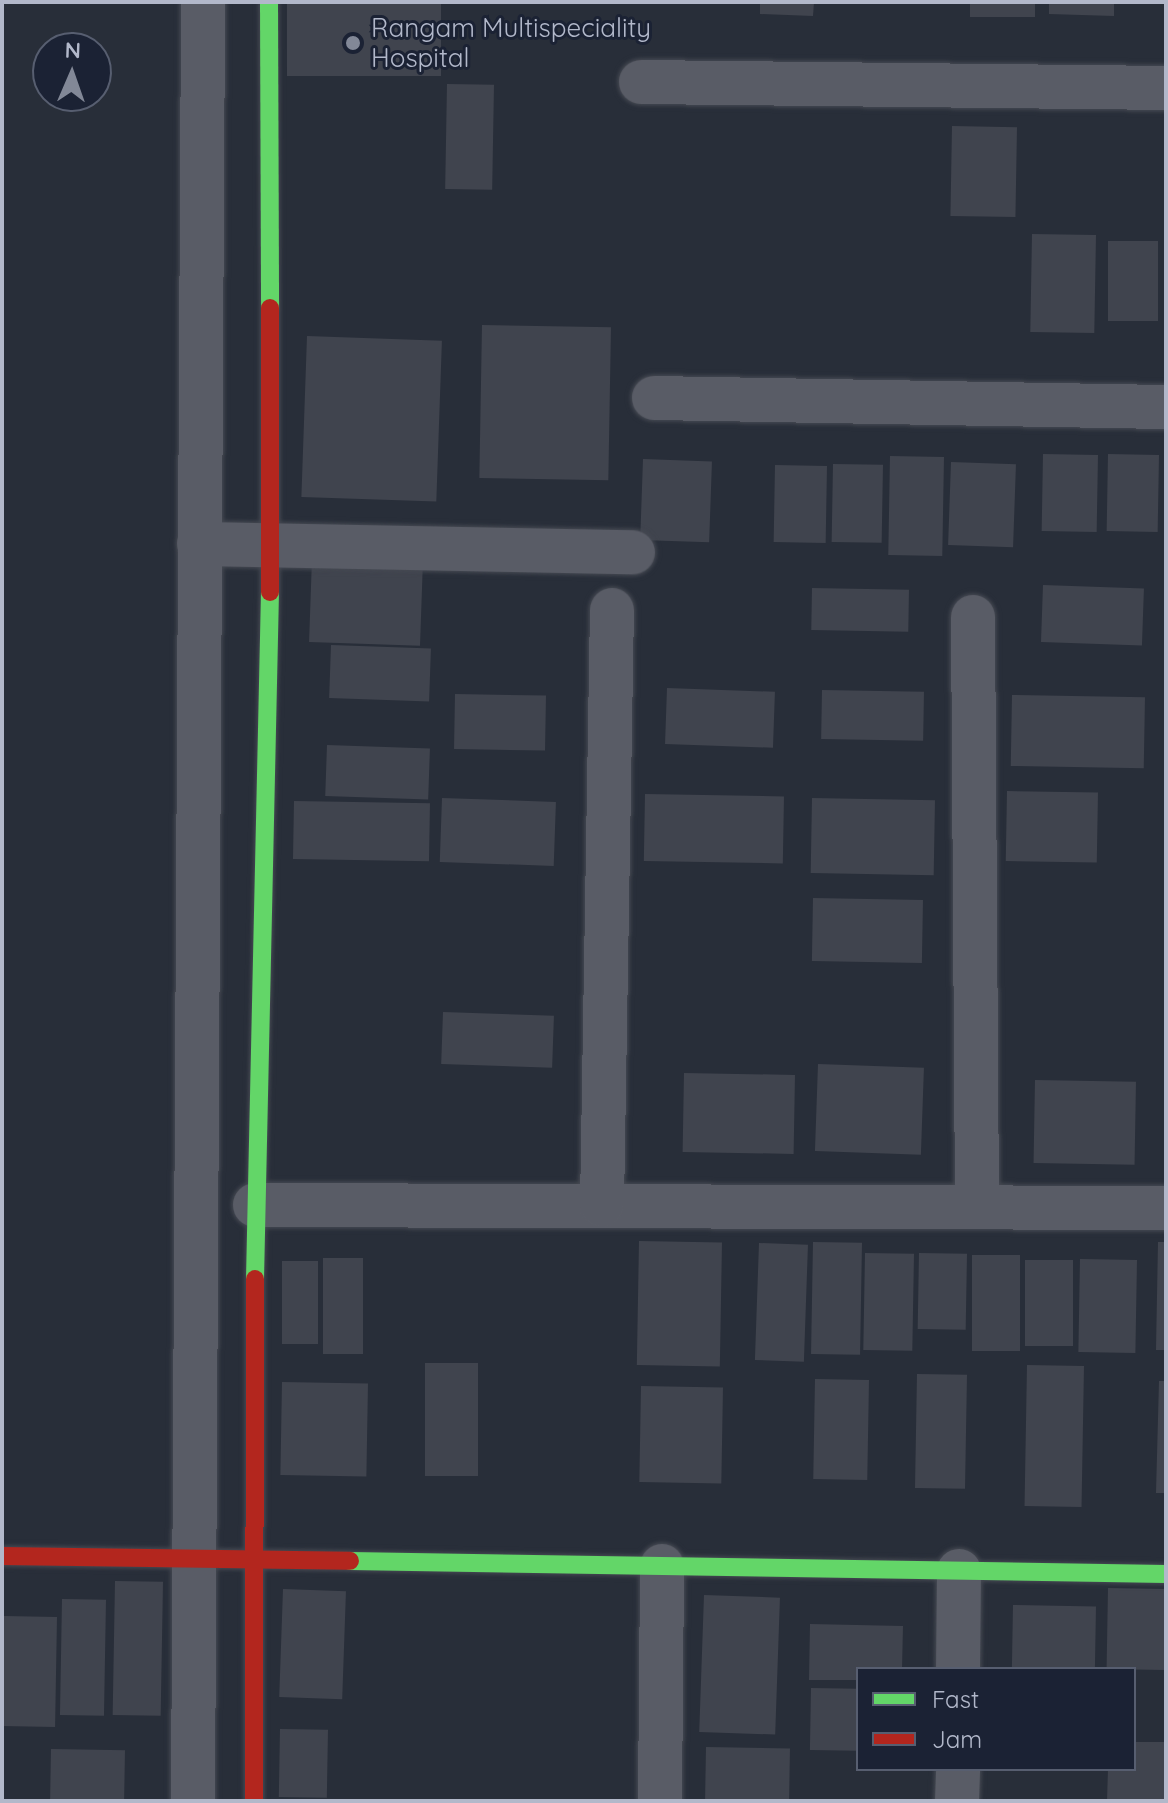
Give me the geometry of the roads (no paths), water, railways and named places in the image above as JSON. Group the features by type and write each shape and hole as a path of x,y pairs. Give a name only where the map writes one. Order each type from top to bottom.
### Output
{"street":[{"path":"193,1801 203,2"},
{"path":"254,1801 252,1556 255,1205 271,546 269,2"},
{"path":"641,82 1166,88"},
{"path":"654,398 1166,407"},
{"path":"199,544 633,552"},
{"path":"602,1205 612,610"},
{"path":"973,617 977,1207"},
{"path":"255,1205 1166,1208"},
{"path":"2,1556 193,1555 1166,1574"},
{"path":"660,1801 662,1566"},
{"path":"958,1667 959,1571"},
{"path":"957,1801 958,1771"}],"place":[{"name":"Rangam Multispeciality Hospital","path":"353,43"}]}
